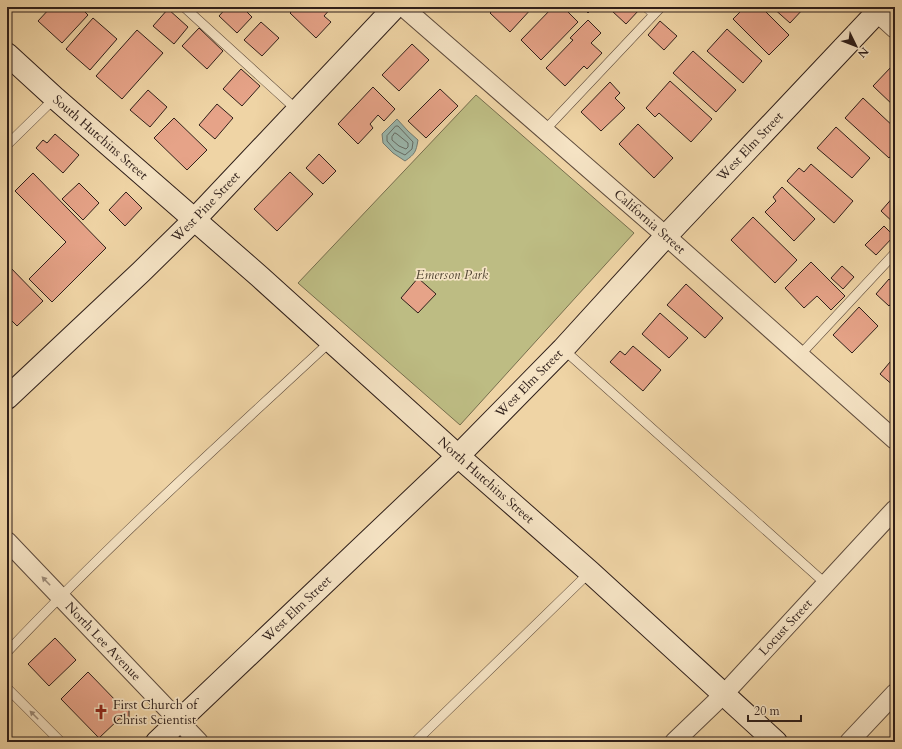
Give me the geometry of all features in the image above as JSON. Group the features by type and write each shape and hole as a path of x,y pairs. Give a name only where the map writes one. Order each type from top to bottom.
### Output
{"street":[{"name":"West Pine Street","path":"7,398 194,220 395,7"},
{"name":"California Street","path":"403,7 666,236 895,440"},
{"path":"877,9 895,29"},
{"name":"West Elm Street","path":"157,742 458,456 563,349 877,9"},
{"name":"South Hutchins Street","path":"7,54 194,220"},
{"name":"North Hutchins Street","path":"194,220 590,572 776,742"},
{"name":"Locust Street","path":"674,742 724,694 895,509"},
{"name":"North Lee Avenue","path":"7,541 199,742"},
{"path":"849,742 895,693"}],"lane":[{"path":"184,7 297,110"},
{"path":"646,7 654,14"},
{"path":"545,130 661,7"},
{"path":"7,145 55,98"},
{"path":"800,355 895,253"},
{"path":"7,652 60,596 146,513 331,341"},
{"path":"563,349 826,584"},
{"path":"415,742 590,572"},
{"path":"7,688 61,742"}],"path":[{"path":"891,742 895,737"}],"green space":[{"name":"Emerson Park","path":"476,95 634,233 460,425 298,283"}],"water":[{"path":"397,119 418,140 417,147 414,152 405,161 393,153 383,143 382,134"}],"building":[{"path":"51,7 80,7 88,15 62,43 38,21"},
{"path":"227,7 242,7 252,17 237,33 219,16"},
{"path":"296,7 332,7 324,16 331,22 316,38 290,13"},
{"path":"496,7 533,7 510,32 490,13"},
{"path":"553,7 563,7 578,22 541,60 521,40"},
{"path":"582,7 594,7 588,13"},
{"path":"616,7 635,7 639,10 626,24 612,11"},
{"path":"745,7 761,7 789,35 769,55 733,19"},
{"path":"772,7 805,7 790,23"},
{"path":"168,9 188,27 174,44 153,26"},
{"path":"93,18 117,39 90,70 66,49"},
{"path":"588,20 601,33 591,43 602,53 587,69 584,66 565,86 546,68 573,40 570,38"},
{"path":"660,21 677,36 664,50 648,35"},
{"path":"261,22 279,38 262,56 244,40"},
{"path":"199,28 223,51 207,69 182,46"},
{"path":"727,29 762,61 743,83 707,51"},
{"path":"137,30 163,53 122,99 96,76"},
{"path":"412,44 429,60 399,91 382,75"},
{"path":"693,51 736,90 716,112 673,73"},
{"path":"892,66 895,69 895,107 873,86"},
{"path":"241,69 260,86 242,106 223,89"},
{"path":"670,81 712,119 691,142 659,113 655,117 646,108"},
{"path":"610,82 620,93 615,98 625,108 601,131 581,112"},
{"path":"373,87 395,109 384,121 378,115 370,124 373,128 358,144 338,124"},
{"path":"440,89 458,106 426,138 408,121"},
{"path":"148,90 167,107 150,127 130,110"},
{"path":"863,98 895,128 895,151 889,158 845,118"},
{"path":"217,104 233,118 215,139 199,125"},
{"path":"174,118 207,150 187,170 154,138"},
{"path":"638,124 673,158 654,178 619,144"},
{"path":"836,127 870,158 852,178 817,148"},
{"path":"55,134 79,155 63,173 36,148 43,140 47,143"},
{"path":"319,154 336,171 323,184 306,168"},
{"path":"811,164 853,201 834,223 787,181 799,168 804,172"},
{"path":"290,172 313,194 277,231 254,209"},
{"path":"33,173 106,248 52,302 29,279 66,242 15,191"},
{"path":"79,183 99,203 83,220 62,199"},
{"path":"782,187 815,219 794,241 765,212 776,201 773,197"},
{"path":"126,192 142,208 125,226 109,210"},
{"path":"895,195 895,224 881,211"},
{"path":"753,217 797,260 775,283 731,240"},
{"path":"884,226 894,236 876,255 865,245"},
{"path":"811,262 845,296 831,310 817,296 804,308 785,288"},
{"path":"7,264 43,301 17,326 7,316"},
{"path":"842,266 854,277 843,289 831,278"},
{"path":"418,278 436,294 418,313 401,298"},
{"path":"889,279 895,285 895,299 889,306 876,294"},
{"path":"686,284 723,318 705,338 667,305"},
{"path":"859,307 878,326 852,353 833,335"},
{"path":"660,313 688,338 669,358 642,334"},
{"path":"633,346 661,370 643,391 610,362 620,351 625,355"},
{"path":"895,356 895,387 880,374"},
{"path":"55,638 76,660 49,686 28,664"},
{"name":"First Church of Christ Scientist","path":"88,672 119,704 129,704 129,719 119,719 99,738 61,699"}],"place":[{"name":"First Church of Christ Scientist","path":"101,712"}]}
